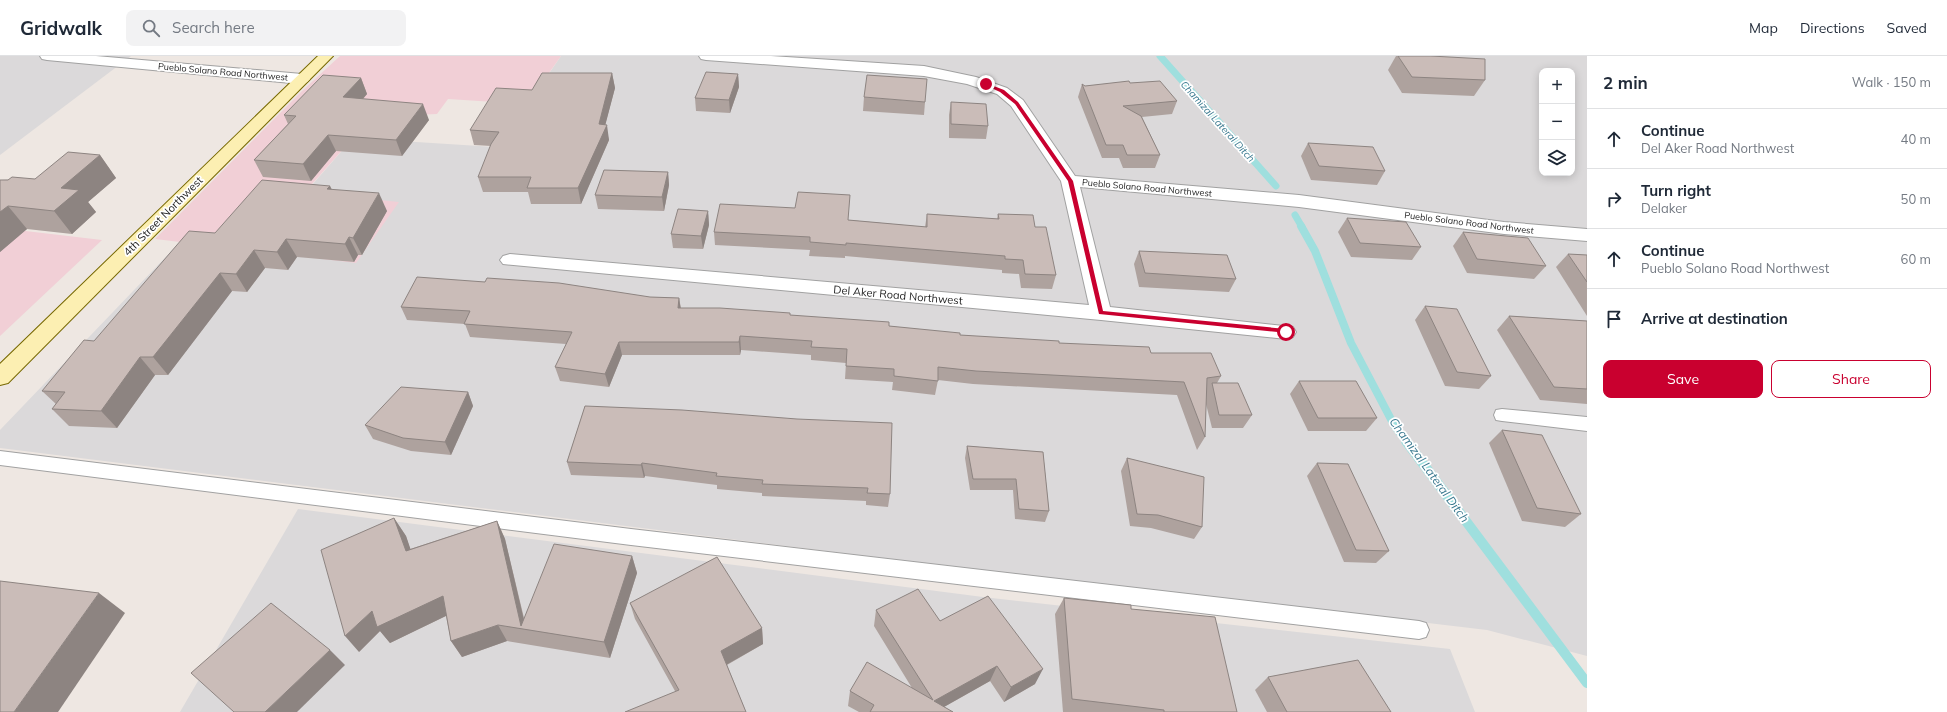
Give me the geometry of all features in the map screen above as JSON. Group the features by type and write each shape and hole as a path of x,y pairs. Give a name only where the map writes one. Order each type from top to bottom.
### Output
{"main road":[{"name":"4th Street Northwest","path":"0,377 326,56"}],"street":[{"name":"Pueblo Solano Road Northwest","path":"47,56 302,79"},
{"name":"Pueblo Solano Road Northwest","path":"706,56 924,71 986,84 1002,91 1017,103 1070,181 1299,200 1504,228 1587,235"},
{"path":"1070,181 1101,312"},
{"name":"Del Aker Road Northwest","path":"510,260 1101,312 1286,332"}],"lane":[{"path":"1502,415 1587,424"},
{"path":"0,458 631,537 1419,630"}],"shaded area":[{"path":"0,56 131,56 0,155"},
{"path":"340,56 561,56 527,104 448,99 437,114 415,115 396,142 353,138 305,192 399,202 356,263 155,239 302,91"},
{"path":"561,56 1587,56 1587,656 1487,630 858,555 0,448 0,430 180,242 305,193 353,138 495,147 515,123"},
{"path":"0,228 102,240 0,336"},
{"path":"298,509 983,597 1450,649 1475,712 180,712"}],"building":[{"path":"1398,56 1485,59 1485,80 1412,77"},
{"path":"706,72 738,74 729,100 695,98"},
{"path":"542,73 612,73 599,124 607,125 578,188 527,188 531,177 478,177 491,144 499,132 470,130 496,88 532,90"},
{"path":"323,75 361,78 343,97 423,104 396,140 328,135 303,164 254,160 296,116 284,115"},
{"path":"867,75 927,79 925,102 864,97"},
{"path":"1129,81 1130,83 1160,81 1177,101 1123,106 1141,116 1160,155 1127,155 1123,145 1106,145 1082,84 1085,86"},
{"path":"951,102 986,104 988,126 951,124"},
{"path":"1308,143 1373,147 1385,171 1319,166"},
{"path":"68,152 100,155 61,188 79,190 54,211 8,206 0,212 0,180 8,180 12,177 35,179"},
{"path":"604,170 668,172 662,197 595,195"},
{"path":"262,180 330,186 327,189 379,193 353,238 349,237 345,244 286,239 277,252 254,250 236,274 220,273 153,357 140,357 101,411 52,409 65,392 42,391 84,340 94,341 189,231 215,233"},
{"path":"798,192 850,195 848,220 927,227 927,214 999,219 998,214 1033,215 1035,227 1046,227 1056,275 1025,274 1023,260 1005,259 1005,256 846,243 846,245 810,242 810,237 714,232 720,204 795,208"},
{"path":"678,209 708,211 701,236 671,234"},
{"path":"1347,218 1406,222 1421,247 1360,243"},
{"path":"1463,232 1528,238 1546,266 1477,259"},
{"path":"1139,251 1227,255 1236,279 1145,273"},
{"path":"1568,254 1587,255 1587,282"},
{"path":"417,277 485,282 487,278 559,283 650,297 679,298 678,308 720,308 889,322 889,326 960,333 960,335 1059,341 1059,343 1149,347 1151,353 1211,353 1221,376 1207,378 1205,437 1184,382 976,371 938,367 938,381 894,376 894,369 846,366 847,349 811,347 812,341 740,336 739,342 619,342 605,374 555,367 572,332 464,324 470,311 401,307"},
{"path":"1425,306 1457,309 1491,376 1457,372"},
{"path":"1509,316 1587,321 1587,389 1554,387"},
{"path":"1299,381 1356,381 1377,418 1318,418"},
{"path":"1212,383 1238,383 1252,415 1219,415"},
{"path":"401,387 468,392 445,442 403,438 365,425"},
{"path":"585,406 682,410 797,419 892,423 890,494 867,493 868,488 762,484 763,480 716,476 717,473 642,463 641,465 567,462"},
{"path":"1502,430 1542,435 1581,514 1537,508"},
{"path":"967,446 1043,452 1049,511 1019,509 1016,479 973,479"},
{"path":"1127,458 1204,477 1202,527 1158,515 1137,514"},
{"path":"1317,463 1348,464 1389,551 1356,550"},
{"path":"394,518 406,551 497,521 521,626 554,544 632,556 604,642 498,625 451,641 443,596 377,627 372,611 345,636 321,550"},
{"path":"717,557 762,628 721,651 746,712 625,712 679,690 630,603"},
{"path":"0,581 99,593 14,712 0,712"},
{"path":"918,589 940,621 988,596 1043,669 1011,687 997,666 934,701 953,712 870,712 874,705 850,691 867,662 933,700 876,610"},
{"path":"1064,598 1131,605 1131,609 1215,617 1237,712 1164,712 1164,710 1072,699"},
{"path":"271,603 330,650 265,712 234,712 191,673"},
{"path":"1358,660 1391,712 1287,712 1268,677"}],"waterway":[{"name":"Chamizal Lateral Ditch","path":"1160,56 1276,186"},
{"name":"Chamizal Lateral Ditch","path":"1295,215 1302,227"},
{"name":"Chamizal Lateral Ditch","path":"1301,226 1315,251 1351,343 1394,425 1407,442"},
{"name":"Chamizal Lateral Ditch","path":"1406,441 1587,683"}],"route":[{"path":"986,84 1002,91 1017,103 1070,181 1101,312 1286,332"}]}
